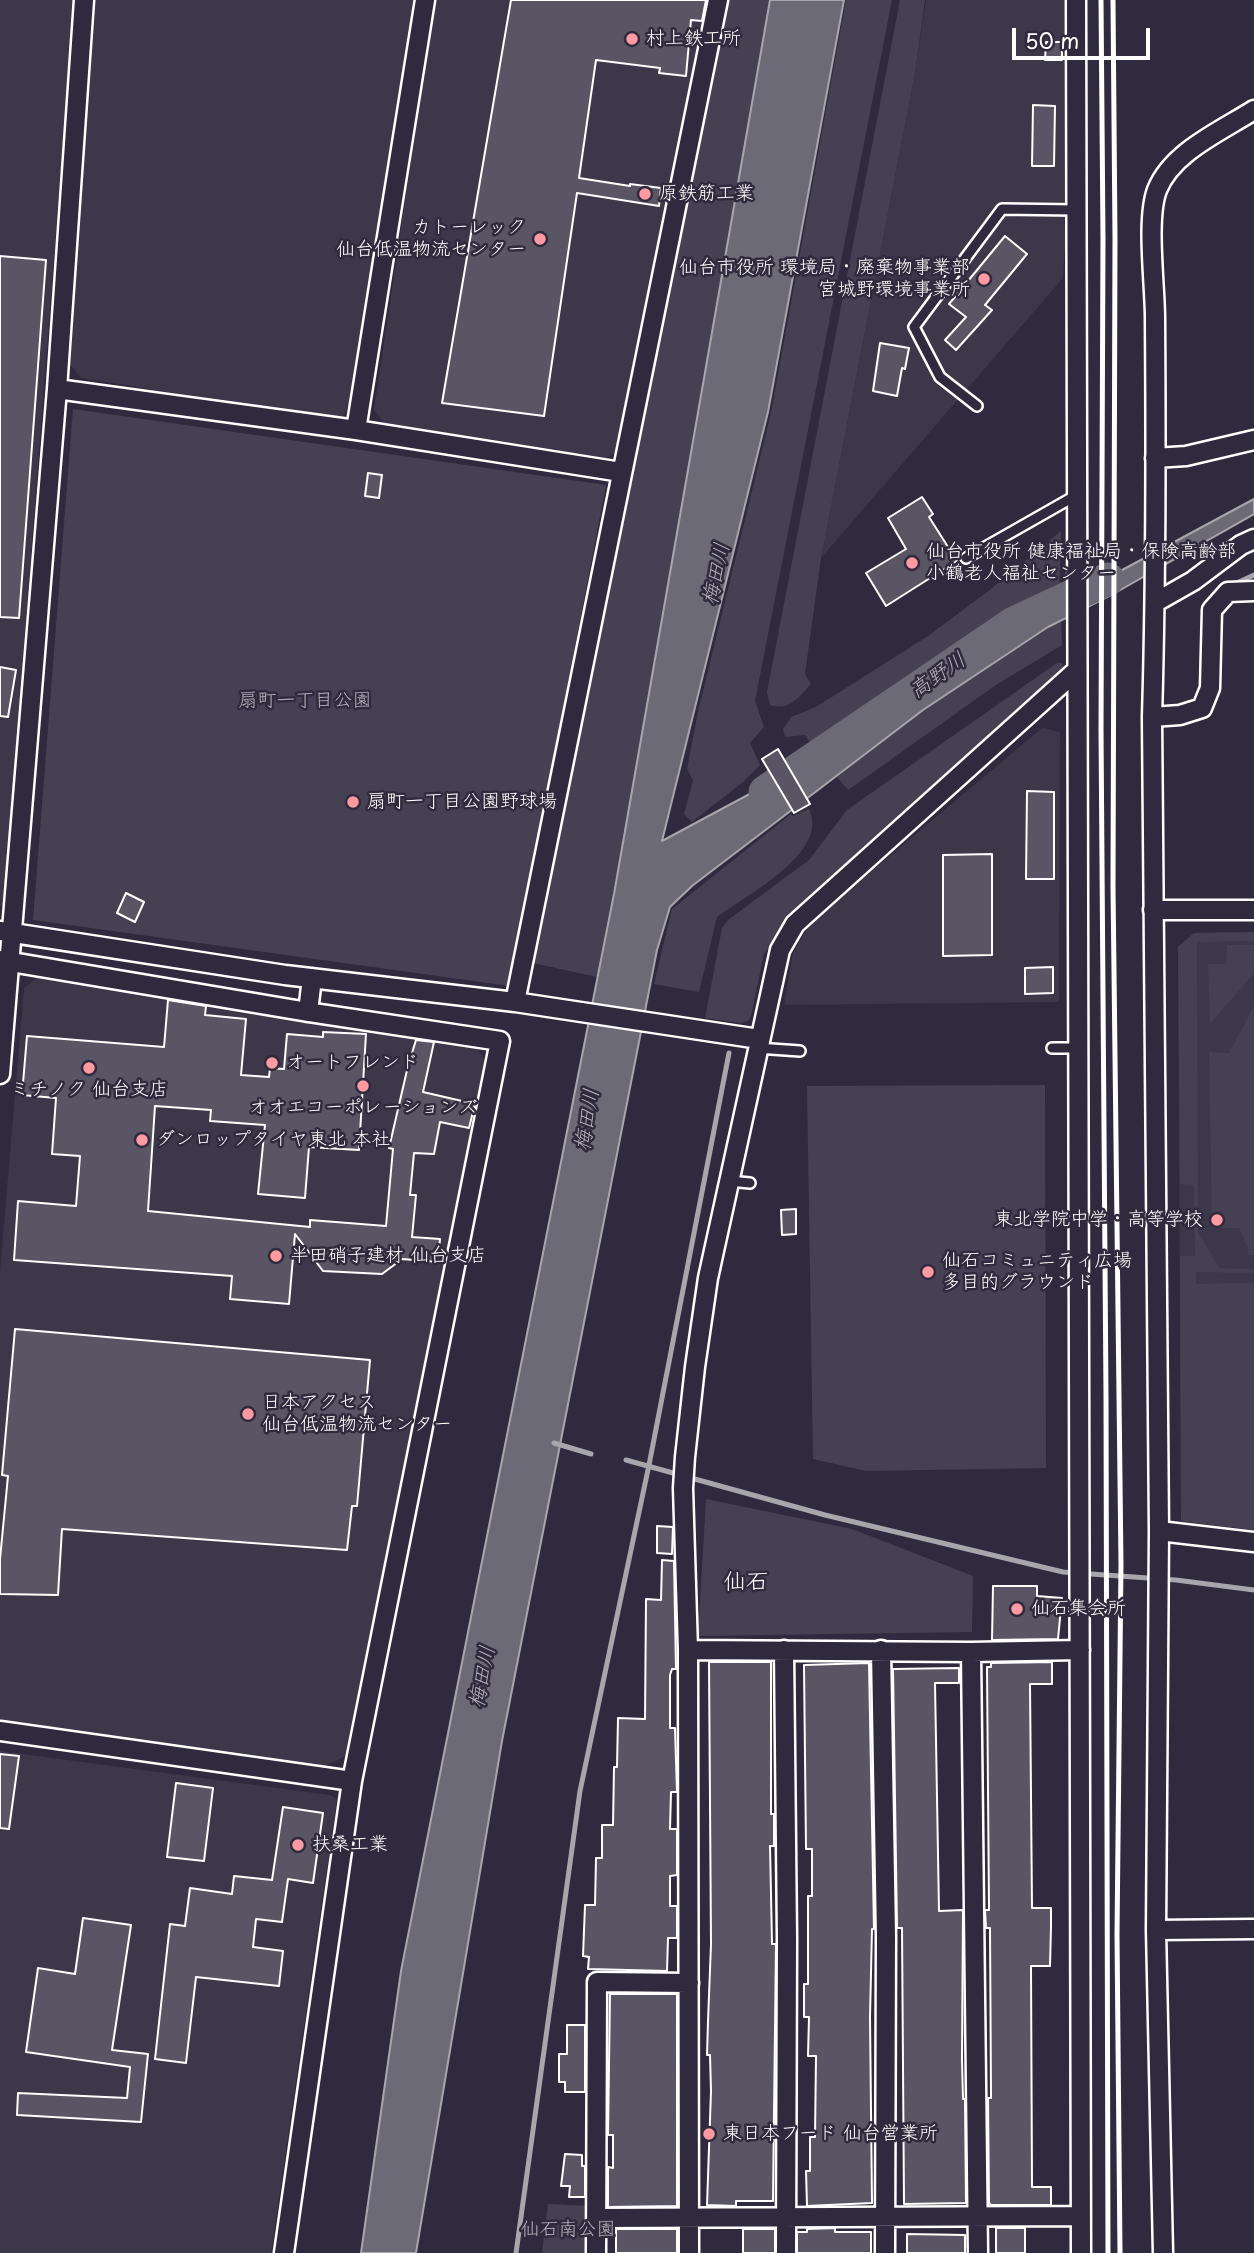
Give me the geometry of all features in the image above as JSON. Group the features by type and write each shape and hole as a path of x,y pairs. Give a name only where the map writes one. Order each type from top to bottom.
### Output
{"street":[{"path":"0,1074 6,932 57,389 84,0"},
{"path":"356,430 425,0"},
{"path":"515,1002 718,0"},
{"path":"1076,0 1075,496 1081,2253"},
{"path":"1163,2253 1156,1930 1159,1531 1153,910 1156,602 1152,215 1157,191 1168,171 1182,157 1254,110"},
{"path":"57,389 356,430 621,472"},
{"path":"1155,458 1186,456 1254,440"},
{"path":"1156,602 1192,582 1241,545 1254,540"},
{"path":"1153,717 1180,715 1202,708 1210,688 1212,610 1228,592 1254,591"},
{"path":"689,2253 688,1650 683,1488 685,1457 706,1291 780,950 795,924 1076,671"},
{"path":"1153,910 1254,910"},
{"path":"6,932 312,978 515,1002 683,1028 758,1043"},
{"path":"5,960 308,1012 499,1041 352,1781 284,2253"},
{"path":"308,1012 312,978"},
{"path":"1159,1531 1254,1542"},
{"path":"688,1650 1080,1650"},
{"path":"785,1650 786,2253"},
{"path":"881,1650 886,1936 885,2253"},
{"path":"971,1652 978,2253"},
{"path":"0,1731 352,1781"},
{"path":"1156,1930 1254,1929"},
{"path":"596,2253 597,1982 689,1983"},
{"path":"597,2218 1080,2216"}],"lane":[{"path":"976,406 940,377 914,327 1002,209 1076,210"},
{"path":"966,558 1075,496"},
{"path":"758,1043 800,1051"},
{"path":"1052,1048 1077,1048"},
{"path":"729,1181 750,1183"}],"shaded area":[{"path":"0,0 74,0 4,902 0,907"},
{"path":"95,0 413,0 353,398 341,420 81,378 68,362"},
{"path":"435,0 711,0 620,449 603,461 385,424 374,410"},
{"path":"926,0 1064,0 1063,278 821,558 915,73"},
{"path":"1042,728 1060,732 1059,1002 784,1005 793,953 811,922"},
{"name":"東北学院中学・高等学校","path":"1254,932 1254,1530 1181,1521 1178,947 1194,933"},
{"path":"40,975 475,1045 486,1062 345,1756 321,1768 0,1724 0,1272 24,988"},
{"path":"0,1751 330,1795 337,1799 271,2253 0,2253"}],"green space":[{"path":"728,0 770,0 614,894 597,977 533,963"},
{"path":"846,0 892,0 755,701 764,727 750,743 760,765 743,782 692,822 684,814 693,780 687,769 698,712 771,413"},
{"path":"900,0 925,0 915,73 821,558 805,674 811,684 794,702 783,706 770,705 767,692"},
{"name":"扇町一丁目公園","path":"73,409 606,485 510,986 33,920"},
{"path":"1061,531 1059,598 1014,619 816,751 805,735 785,737 783,729 791,717 816,707 928,636 991,589"},
{"path":"1061,620 1062,645 996,685 848,790 837,777 924,710"},
{"path":"1057,663 1063,663 1062,675 796,910 764,954 748,1021 741,1023 705,1018 722,928 728,920 809,860 847,810"},
{"path":"809,809 812,825 808,841 797,857 764,885 717,917 699,992 654,984 672,909 791,814 793,816"},
{"path":"1254,932 1254,941 1197,942 1198,1232 1219,1268 1254,1269 1254,1273 1196,1272 1196,1284 1254,1283 1254,1530 1181,1521 1180,1256 1195,1256 1194,1185 1180,1184 1178,947 1194,933"},
{"path":"1227,945 1254,945 1254,973 1210,1024 1208,964 1226,964"},
{"path":"1254,1006 1254,1255 1248,1255 1248,1248 1239,1228 1212,1228 1209,1052 1229,1053"},
{"name":"仙石コミュニティ広場 多目的グラウンド","path":"1045,1085 1046,1468 866,1471 813,1459 807,1086"},
{"path":"706,1499 852,1529 973,1576 972,1632 698,1636"},
{"name":"仙石南公園","path":"548,2204 591,2206 589,2253 542,2253"}],"water":[{"name":"梅田川","path":"770,0 844,0 768,412 662,841 852,739 1007,632 1254,499 1254,514 1115,593 1048,627 923,710 692,886 670,907 657,950 502,1741 416,2253 361,2253 401,1971 614,894"}],"building":[{"path":"511,0 706,0 702,21 691,20 686,76 659,73 660,68 596,60 579,178 661,188 659,206 577,193 544,416 442,403"},
{"path":"1046,42 1062,42 1062,60 1045,60"},
{"path":"1033,105 1055,106 1054,166 1032,166"},
{"path":"1005,236 1027,254 985,305 992,310 956,350 945,340 966,317 949,304"},
{"path":"0,256 46,260 19,618 0,617"},
{"path":"880,343 909,348 897,396 873,391"},
{"path":"368,473 382,475 379,498 365,496"},
{"path":"922,497 933,514 929,517 957,561 886,606 866,573 906,549 888,518"},
{"path":"0,667 16,670 8,717 0,716"},
{"path":"778,749 810,804 794,813 762,759"},
{"path":"1027,791 1054,792 1054,879 1026,879"},
{"path":"992,854 992,955 943,956 943,855"},
{"path":"126,893 144,902 135,922 117,913"},
{"path":"1053,967 1053,993 1025,994 1025,968"},
{"path":"168,1000 206,1006 205,1015 246,1019 241,1075 269,1077 270,1068 284,1069 287,1034 323,1037 323,1032 366,1034 359,1150 309,1147 305,1198 258,1194 265,1125 210,1121 211,1110 155,1106 148,1211 310,1227 310,1220 386,1226 393,1149 389,1148 408,1066 416,1040 434,1042 423,1092 475,1104 469,1128 440,1122 434,1154 414,1153 410,1195 416,1195 412,1237 440,1239 438,1262 402,1259 382,1274 323,1271 295,1234 289,1304 230,1299 232,1276 14,1260 18,1201 76,1206 80,1156 52,1154 56,1098 22,1095 27,1036 164,1047"},
{"path":"796,1209 796,1234 782,1235 781,1210"},
{"path":"15,1329 370,1360 357,1506 352,1506 347,1550 62,1529 58,1595 0,1594 0,1559 8,1476 2,1475"},
{"path":"657,1526 673,1527 672,1554 657,1553"},
{"path":"662,1560 674,1561 676,1669 672,1669 670,1675 670,1728 675,1728 677,1792 671,1792 670,1829 677,1829 677,1875 670,1876 670,1906 677,1906 677,1938 668,1938 667,1971 588,1969 589,1957 583,1956 585,1905 595,1905 596,1858 602,1858 602,1825 613,1825 618,1718 645,1719 646,1599 661,1600"},
{"path":"993,1586 1037,1586 1037,1596 1062,1598 1058,1639 992,1640"},
{"path":"709,1662 771,1662 771,1814 774,1814 774,1846 770,1846 772,1944 776,1944 773,2201 736,2201 736,2206 707,2205 711,2091 710,2055 707,2055 711,1944"},
{"path":"1052,1662 1052,1684 1030,1684 1032,1908 1051,1908 1050,1966 1031,1966 1032,2187 1051,2187 1051,2205 991,2205 988,2098 991,2098 990,1928 986,1928 985,1910 989,1910 987,1667 991,1667 991,1663"},
{"path":"869,1663 874,1929 870,2017 872,2203 807,2206 806,2171 810,2171 810,2137 815,2137 816,2056 808,2056 809,2017 804,2017 804,1984 808,1984 808,1896 812,1896 812,1849 806,1849 804,1665"},
{"path":"959,1668 959,1683 935,1683 939,1911 963,1910 962,2059 966,2203 904,2204 902,1928 897,1928 893,1669"},
{"path":"0,1754 19,1756 9,1829 0,1828"},
{"path":"176,1783 213,1788 204,1861 167,1857"},
{"path":"283,1807 323,1813 313,1883 288,1879 282,1922 256,1919 253,1947 283,1951 279,1986 196,1977 186,2063 155,2059 170,1924 185,1926 190,1888 232,1894 234,1876 272,1880"},
{"path":"83,1918 131,1925 112,2050 148,2054 141,2122 17,2115 18,2093 127,2098 130,2067 26,2052 38,1968 75,1974"},
{"path":"610,1994 677,1994 677,2206 608,2207 608,2167 613,2168 613,2135 608,2135"},
{"path":"567,2025 585,2025 585,2092 565,2092 565,2082 559,2082 559,2054 567,2054"},
{"path":"565,2154 582,2155 582,2166 585,2166 585,2197 569,2197 570,2186 561,2186"},
{"path":"835,2228 835,2232 871,2232 871,2253 797,2253 797,2232"},
{"path":"996,2228 1025,2228 1025,2253 996,2253"},
{"path":"616,2229 677,2229 677,2253 616,2253"},
{"path":"743,2229 775,2229 775,2253 743,2253"},
{"path":"907,2234 965,2235 965,2253 907,2253"}],"waterway":[{"path":"1239,582 1254,575"},
{"name":"高野川","path":"765,792 1014,623 1108,579"},
{"path":"516,2253 580,1791 649,1465 729,1053"},
{"path":"554,1443 591,1454"},
{"path":"626,1460 825,1515 1063,1572 1176,1580 1254,1590"}],"railway":[{"path":"1101,0 1101,729 1108,2253"},
{"path":"1113,0 1113,887 1121,1564 1117,1934 1120,2253"}],"place":[{"name":"村上鉄工所","path":"632,39"},
{"name":"原鉄筋工業","path":"645,194"},
{"name":"カトーレック 仙台低温物流センター","path":"540,239"},
{"name":"仙台市役所 環境局・廃棄物事業部 宮城野環境事業所","path":"984,279"},
{"name":"仙台市役所 健康福祉局・保険高齢部 小鶴老人福祉センター","path":"912,563"},
{"name":"扇町一丁目公園野球場","path":"353,802"},
{"name":"オートフレンド","path":"272,1063"},
{"name":"ミチノク 仙台支店","path":"89,1068"},
{"name":"オオエコーポレーションズ","path":"363,1086"},
{"name":"ダンロップタイヤ東北 本社","path":"142,1140"},
{"name":"東北学院中学・高等学校","path":"1217,1220"},
{"name":"半田硝子建材 仙台支店","path":"276,1256"},
{"name":"仙石コミュニティ広場 多目的グラウンド","path":"928,1272"},
{"name":"日本アクセス 仙台低温物流センター","path":"248,1414"},
{"name":"仙石集会所","path":"1017,1609"},
{"name":"扶桑工業","path":"298,1845"},
{"name":"東日本フード 仙台営業所","path":"709,2134"}],"district":[{"name":"仙石","path":"746,1583"}]}
